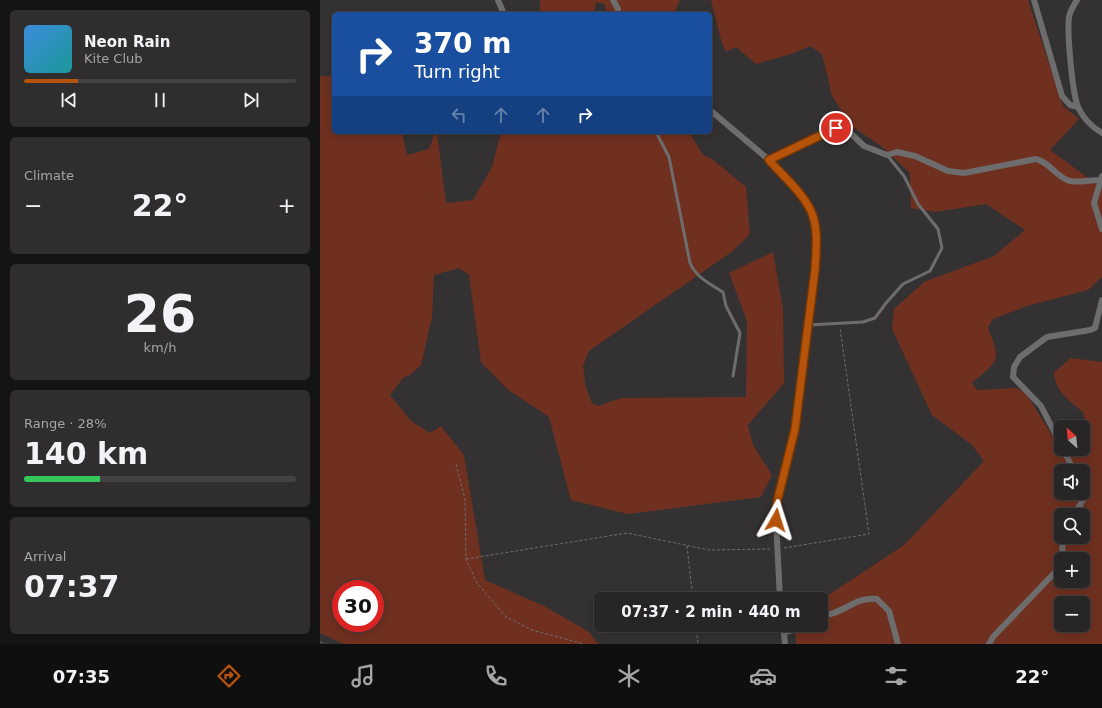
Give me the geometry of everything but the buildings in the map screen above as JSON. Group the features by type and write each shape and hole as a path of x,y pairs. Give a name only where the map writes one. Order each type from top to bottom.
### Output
{"street":[{"path":"498,0 503,12"},
{"path":"613,0 618,12"},
{"path":"1034,0 1062,96 1070,105 1078,107"},
{"path":"1077,0 1069,17 1073,86 1078,107 1088,122 1102,133"},
{"path":"712,112 769,160 798,193 811,212 816,232 815,270 795,429 777,502 776,520 780,592"},
{"path":"769,160 836,128 848,131 864,146 887,155 897,152 915,156 948,171 964,173 1036,159 1043,161 1064,179 1071,182 1101,178 1094,203 1102,229"},
{"path":"1054,431 1041,406 1013,377 1014,367 1020,357 1047,337 1095,328 1102,300"},
{"path":"989,644 993,637 1054,573"},
{"path":"828,616 867,597 877,599 889,611 898,644"},
{"path":"784,633 785,644"}],"lane":[{"path":"657,134 669,157 690,263 693,270 700,278 723,292 726,306 740,333 733,376"},
{"path":"808,325 862,322 875,318 903,284 930,271 942,248 938,229 918,204 904,176 887,155"}],"path":[{"path":"466,559 627,533 709,550 777,549 869,534 840,323"},
{"path":"456,464 465,499 466,559 477,583 506,617 532,630 584,644"},
{"path":"687,546 692,592"},
{"path":"697,632 698,644"},
{"path":"320,642 326,644"}],"shaded area":[{"path":"540,0 680,0 675,12 606,12 605,4 596,2 594,12 540,12"},
{"path":"711,0 1028,0 1063,106 1079,119 1050,150 1102,188 1102,277 1088,290 1027,306 993,319 988,327 995,347 995,359 993,364 972,383 977,390 1017,388 1027,395 1054,438 1054,456 1090,456 1090,420 1085,420 1083,412 1060,390 1055,379 1054,372 1071,358 1102,362 1102,644 796,644 795,632 828,632 828,595 904,545 984,461 972,445 932,415 892,329 894,309 924,282 994,256 1025,230 986,204 935,212 911,208 910,173 880,145 851,126 832,96 822,54 810,46 791,54 756,64 736,47 726,52 721,40"},
{"path":"320,76 332,77 332,134 402,134 407,155 429,149 434,134 437,134 446,203 473,200 492,167 500,134 690,134 703,155 712,159 746,187 750,234 733,251 589,351 583,366 586,388 592,403 598,406 621,398 746,397 747,321 729,273 773,252 783,308 784,383 748,425 753,445 772,475 761,497 628,514 571,500 549,417 507,389 481,362 469,275 459,268 434,275 432,318 421,365 411,374 403,378 390,395 411,421 430,433 441,426 464,455 485,580 544,606 589,632 598,644 344,644 320,633"}],"route":[{"path":"776,520 777,502 795,429 815,270 816,232 811,212 798,193 769,160 830,129 836,128"}]}
